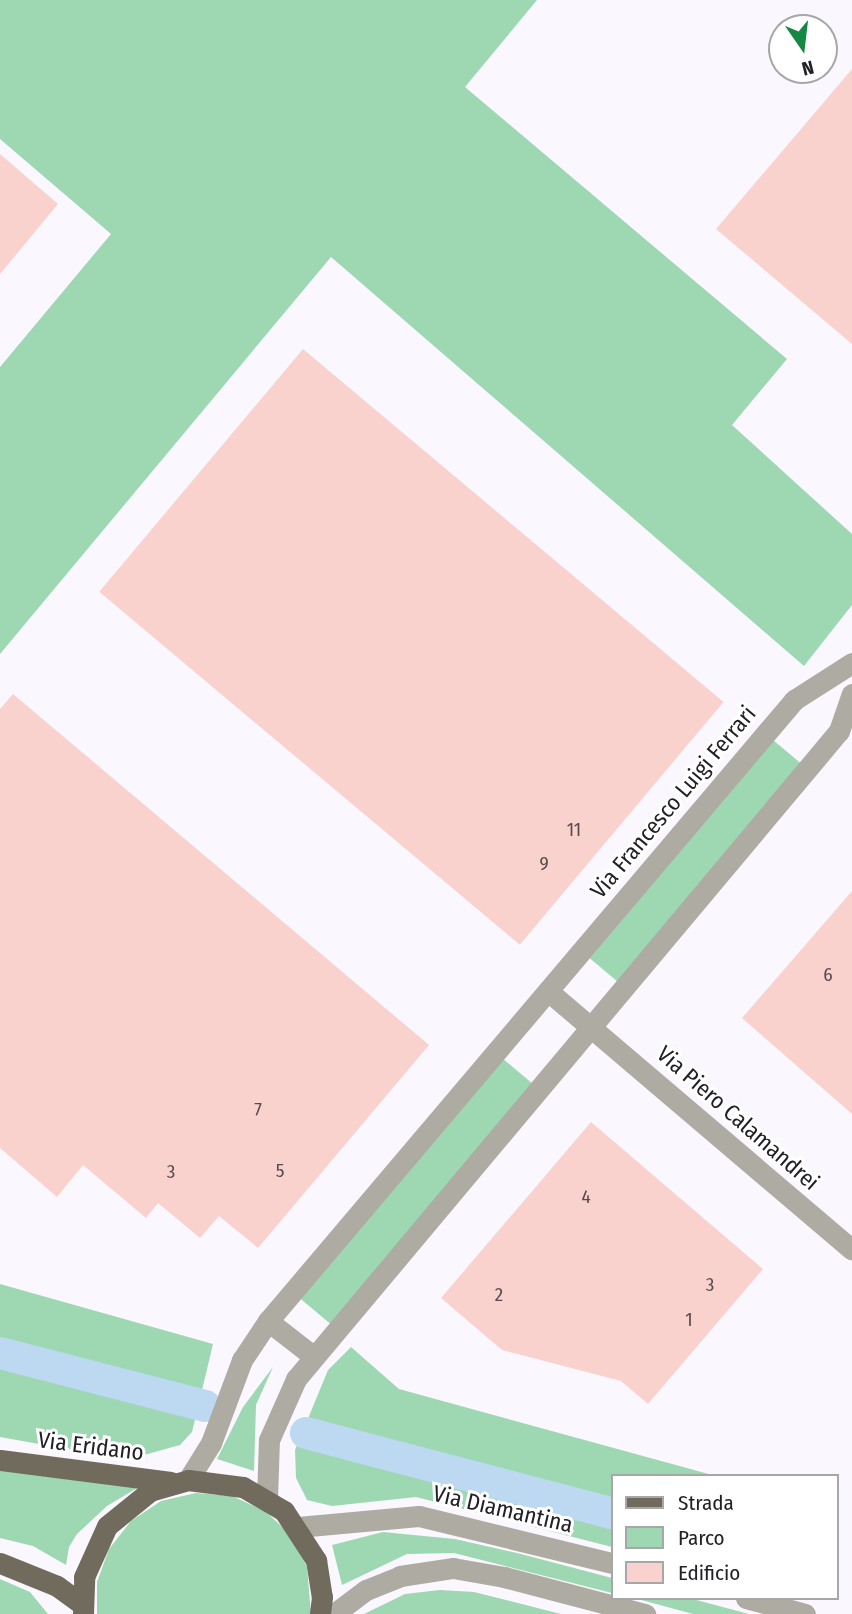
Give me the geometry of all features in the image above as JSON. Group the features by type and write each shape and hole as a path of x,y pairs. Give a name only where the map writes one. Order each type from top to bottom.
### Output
{"main road":[{"name":"Via Eridano","path":"0,1460 243,1487 267,1499 298,1527 316,1560 322,1597 320,1614"},
{"name":"Via Eridano","path":"83,1609 88,1563 107,1526 150,1492 182,1481"},
{"name":"Via Eridano","path":"0,1563 50,1583 83,1609"}],"street":[{"name":"Via Francesco Luigi Ferrari","path":"182,1481 211,1443 242,1360 268,1321 794,700 852,663"},
{"path":"267,1499 269,1440 288,1392 313,1356 839,732 852,694"},
{"path":"548,991 591,1026"},
{"name":"Via Piero Calamandrei","path":"591,1026 852,1250"},
{"path":"268,1321 313,1356"},
{"name":"Via Diamantina","path":"298,1527 419,1516 610,1563"},
{"path":"334,1614 366,1590 400,1576 453,1568 482,1571 645,1614"},
{"path":"753,1600 805,1614"}],"green space":[{"path":"0,0 537,0 465,87 787,359 732,425 852,534 852,605 804,666 331,257 0,654 0,367 111,234 0,139"},
{"path":"773,740 803,765 620,983 590,958"},
{"path":"502,1058 534,1085 332,1326 300,1299"},
{"path":"0,1284 213,1344 192,1432 180,1445 144,1455 67,1449 0,1437"},
{"path":"351,1347 399,1389 709,1474 610,1474 610,1546 416,1497 332,1506 307,1500 296,1478 295,1450 328,1370"},
{"path":"273,1367 256,1405 254,1471 217,1459 243,1407"},
{"path":"0,1470 139,1487 107,1506 77,1534 69,1547 66,1565 33,1546 0,1538"},
{"path":"196,1493 232,1496 265,1511 291,1535 307,1567 311,1614 97,1614 97,1582 109,1549 131,1521 161,1501"},
{"path":"383,1532 455,1539 610,1577 610,1592 454,1553 407,1554 342,1585 332,1545"},
{"path":"0,1579 30,1592 48,1614 0,1614"},
{"path":"440,1590 474,1592 561,1614 364,1614 405,1594"},
{"path":"641,1600 696,1600 749,1614 693,1614"}],"building":[{"path":"852,69 852,344 716,229"},
{"path":"0,154 58,204 0,274"},
{"path":"303,349 724,702 520,945 99,592"},
{"path":"13,694 429,1045 258,1248 219,1216 200,1238 158,1203 146,1218 83,1165 57,1197 0,1148 0,709"},
{"path":"852,891 852,1114 742,1018"},
{"path":"591,1122 763,1269 648,1404 621,1381 502,1350 441,1298"}],"waterway":[{"path":"0,1353 205,1406"},
{"path":"306,1433 610,1512"}]}
